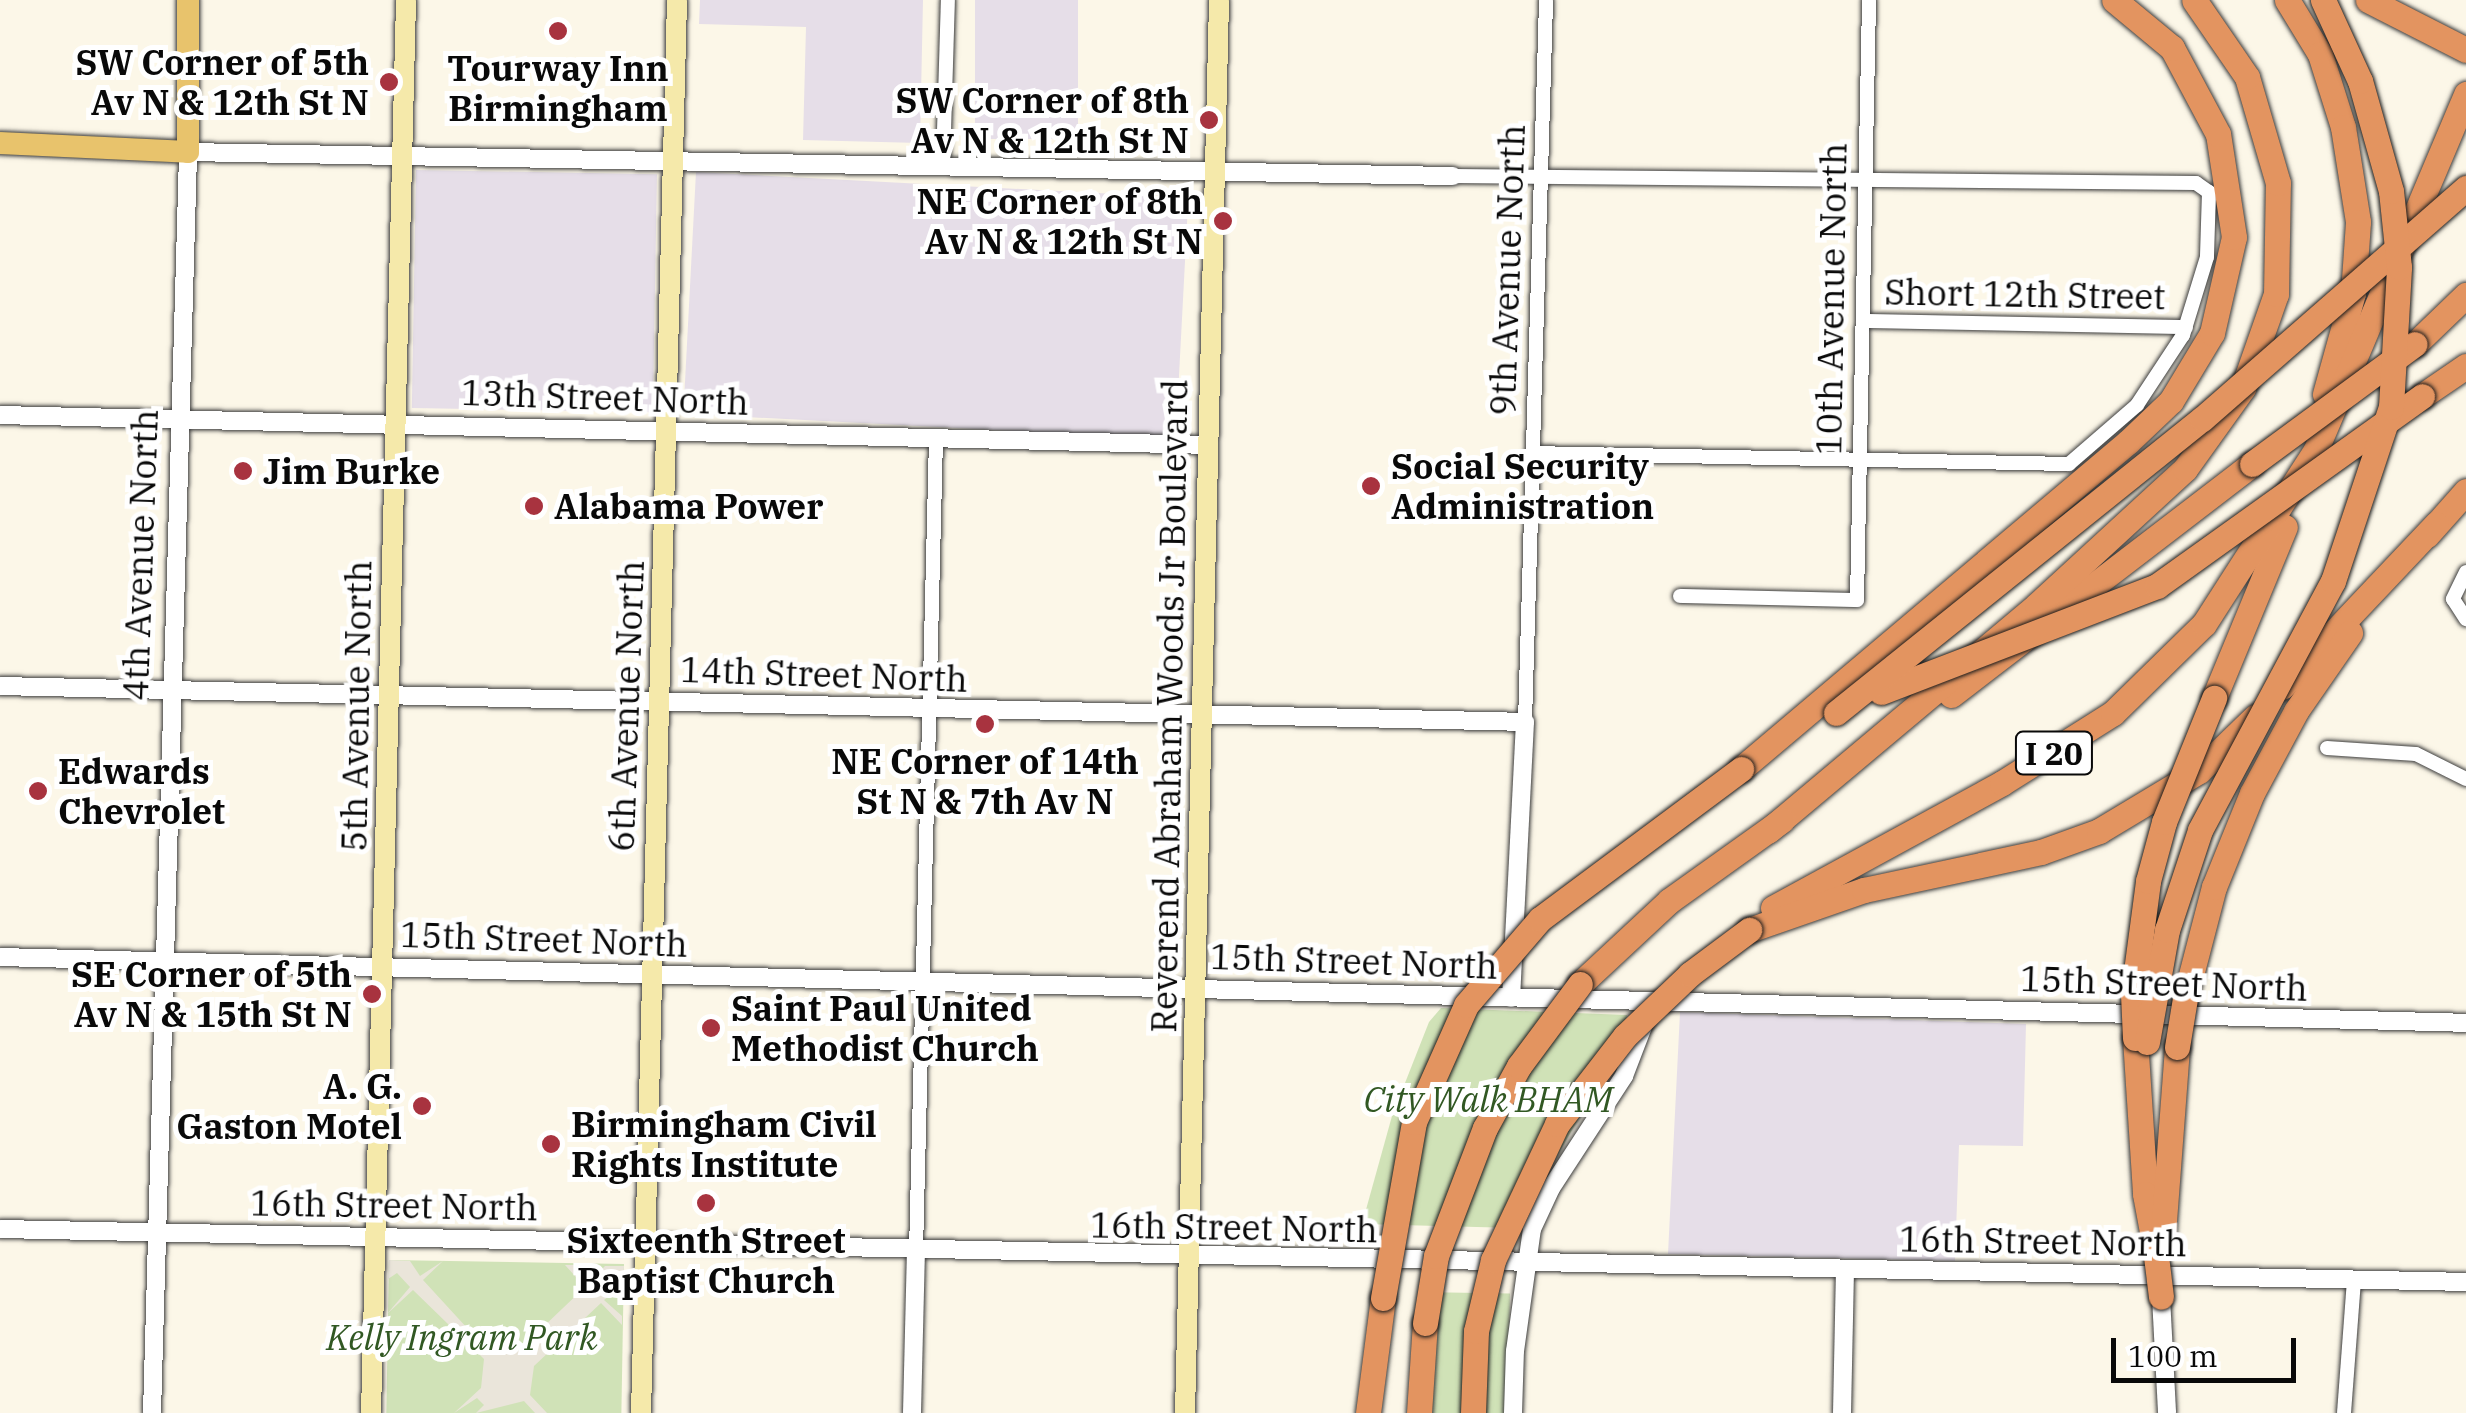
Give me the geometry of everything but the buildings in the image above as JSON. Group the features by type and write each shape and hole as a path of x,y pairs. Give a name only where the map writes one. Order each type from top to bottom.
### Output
{"highway":[{"path":"1368,1413 1383,1298 1414,1122 1466,1005 1540,919 1741,768 2128,442 2195,365 2222,306 2229,273 2234,237 2228,168 2190,76 2152,26 2114,0"},
{"path":"1768,831 2157,495 2211,440 2243,388 2276,294 2278,183 2247,77 2194,0"},
{"path":"2286,0 2320,54 2344,126 2358,222 2353,293 2290,493"},
{"path":"2141,1040 2167,930 2200,830 2334,581 2391,407 2399,266 2391,191 2360,81 2323,0"},
{"path":"2368,0 2466,50"},
{"path":"2406,0 2440,37"},
{"name":"I 20","path":"1473,1413 1476,1331 1494,1260 1558,1124 1625,1036 1690,974 1749,930 1762,914 2002,784 2113,713 2204,624 2315,451 2466,94"},
{"path":"1836,713 2186,432 2466,188"},
{"path":"2414,344 2466,295"},
{"path":"1419,1413 1436,1256 1485,1128 1519,1066 1580,984 1669,902 2414,344 2466,312"},
{"path":"1741,768 1836,713 1923,672 2158,586 2466,366"},
{"path":"2159,1249 2145,1194 2141,1040 2133,994 2148,881 2164,822 2315,451"},
{"path":"1749,930 1864,890 2041,852 2159,799 2232,742 2466,491"},
{"path":"2161,1297 2159,1249 2176,1047 2214,887 2275,746 2338,649 2436,524"}],"main road":[{"name":"4th Avenue North","path":"188,0 188,152"},
{"name":"5th Avenue North","path":"371,1413 406,0"},
{"name":"6th Avenue North","path":"641,1413 678,0"},
{"name":"Reverend Abraham Woods Jr Boulevard","path":"1184,1413 1219,0"},
{"path":"0,143 188,152"}],"street":[{"path":"943,165 948,0"},
{"name":"9th Avenue North","path":"1525,722 1545,178 1546,0"},
{"name":"10th Avenue North","path":"1680,596 1858,600 1869,0"},
{"path":"188,152 402,152 1545,178 2196,183 2210,192 2209,234 2186,327 2146,395 2069,464 1532,453"},
{"name":"4th Avenue North","path":"152,1413 188,152"},
{"name":"Short 12th Street","path":"1863,320 2186,327"},
{"name":"13th Street North","path":"0,415 1208,445"},
{"path":"912,1413 936,438"},
{"path":"2466,572 2455,605 2466,619"},
{"name":"14th Street North","path":"0,686 1525,722"},
{"path":"1511,998 1525,722"},
{"path":"2327,748 2416,754 2466,779"},
{"name":"15th Street North","path":"0,957 2466,1024"},
{"path":"1513,1413 1526,1265 1551,1188 1624,1076 1651,1002"},
{"name":"16th Street North","path":"0,1228 1188,1258 2466,1282"},
{"path":"1842,1413 1846,1269"},
{"path":"2344,1413 2354,1280"},
{"path":"2161,1297 2166,1413"}],"shaded area":[{"path":"700,0 923,0 920,143 803,140 806,27 699,24"},
{"path":"975,0 1078,0 1078,139 975,139"},
{"name":"Alabama Power","path":"416,170 657,174 653,412 412,408"},
{"name":"Alabama Power","path":"696,172 1188,198 1176,439 683,414"},
{"path":"1680,1012 2026,1024 2023,1146 1959,1145 1955,1261 1668,1254"},
{"path":"389,1260 410,1261 420,1276 443,1261 423,1280 490,1353 519,1350 585,1287 565,1265 574,1265 588,1283 605,1266 624,1266 623,1285 604,1300 622,1316 622,1325 601,1303 534,1366 530,1395 547,1413 535,1413 524,1401 476,1413 484,1405 477,1398 454,1413 481,1388 484,1359 413,1290 387,1314 410,1287 397,1273 388,1279"}],"green space":[{"name":"City Walk BHAM","path":"1441,1008 1627,1015 1621,1046 1515,1228 1362,1224 1392,1116 1429,1022"},
{"name":"Kelly Ingram Park","path":"389,1260 624,1264 621,1413 386,1413"},
{"path":"1418,1292 1510,1294 1508,1413 1416,1413"}],"place":[{"name":"Tourway Inn Birmingham","path":"558,31"},
{"name":"SW Corner of 5th Av N & 12th St N","path":"389,82"},
{"name":"SW Corner of 8th Av N & 12th St N","path":"1209,120"},
{"name":"NE Corner of 8th Av N & 12th St N","path":"1223,221"},
{"name":"Jim Burke","path":"243,471"},
{"name":"Social Security Administration","path":"1371,486"},
{"name":"Alabama Power","path":"534,506"},
{"name":"NE Corner of 14th St N & 7th Av N","path":"985,724"},
{"name":"Edwards Chevrolet","path":"38,791"},
{"name":"SE Corner of 5th Av N & 15th St N","path":"372,994"},
{"name":"Saint Paul United Methodist Church","path":"711,1028"},
{"name":"A. G. Gaston Motel","path":"422,1106"},
{"name":"Birmingham Civil Rights Institute","path":"551,1144"},
{"name":"Sixteenth Street Baptist Church","path":"706,1203"}]}
